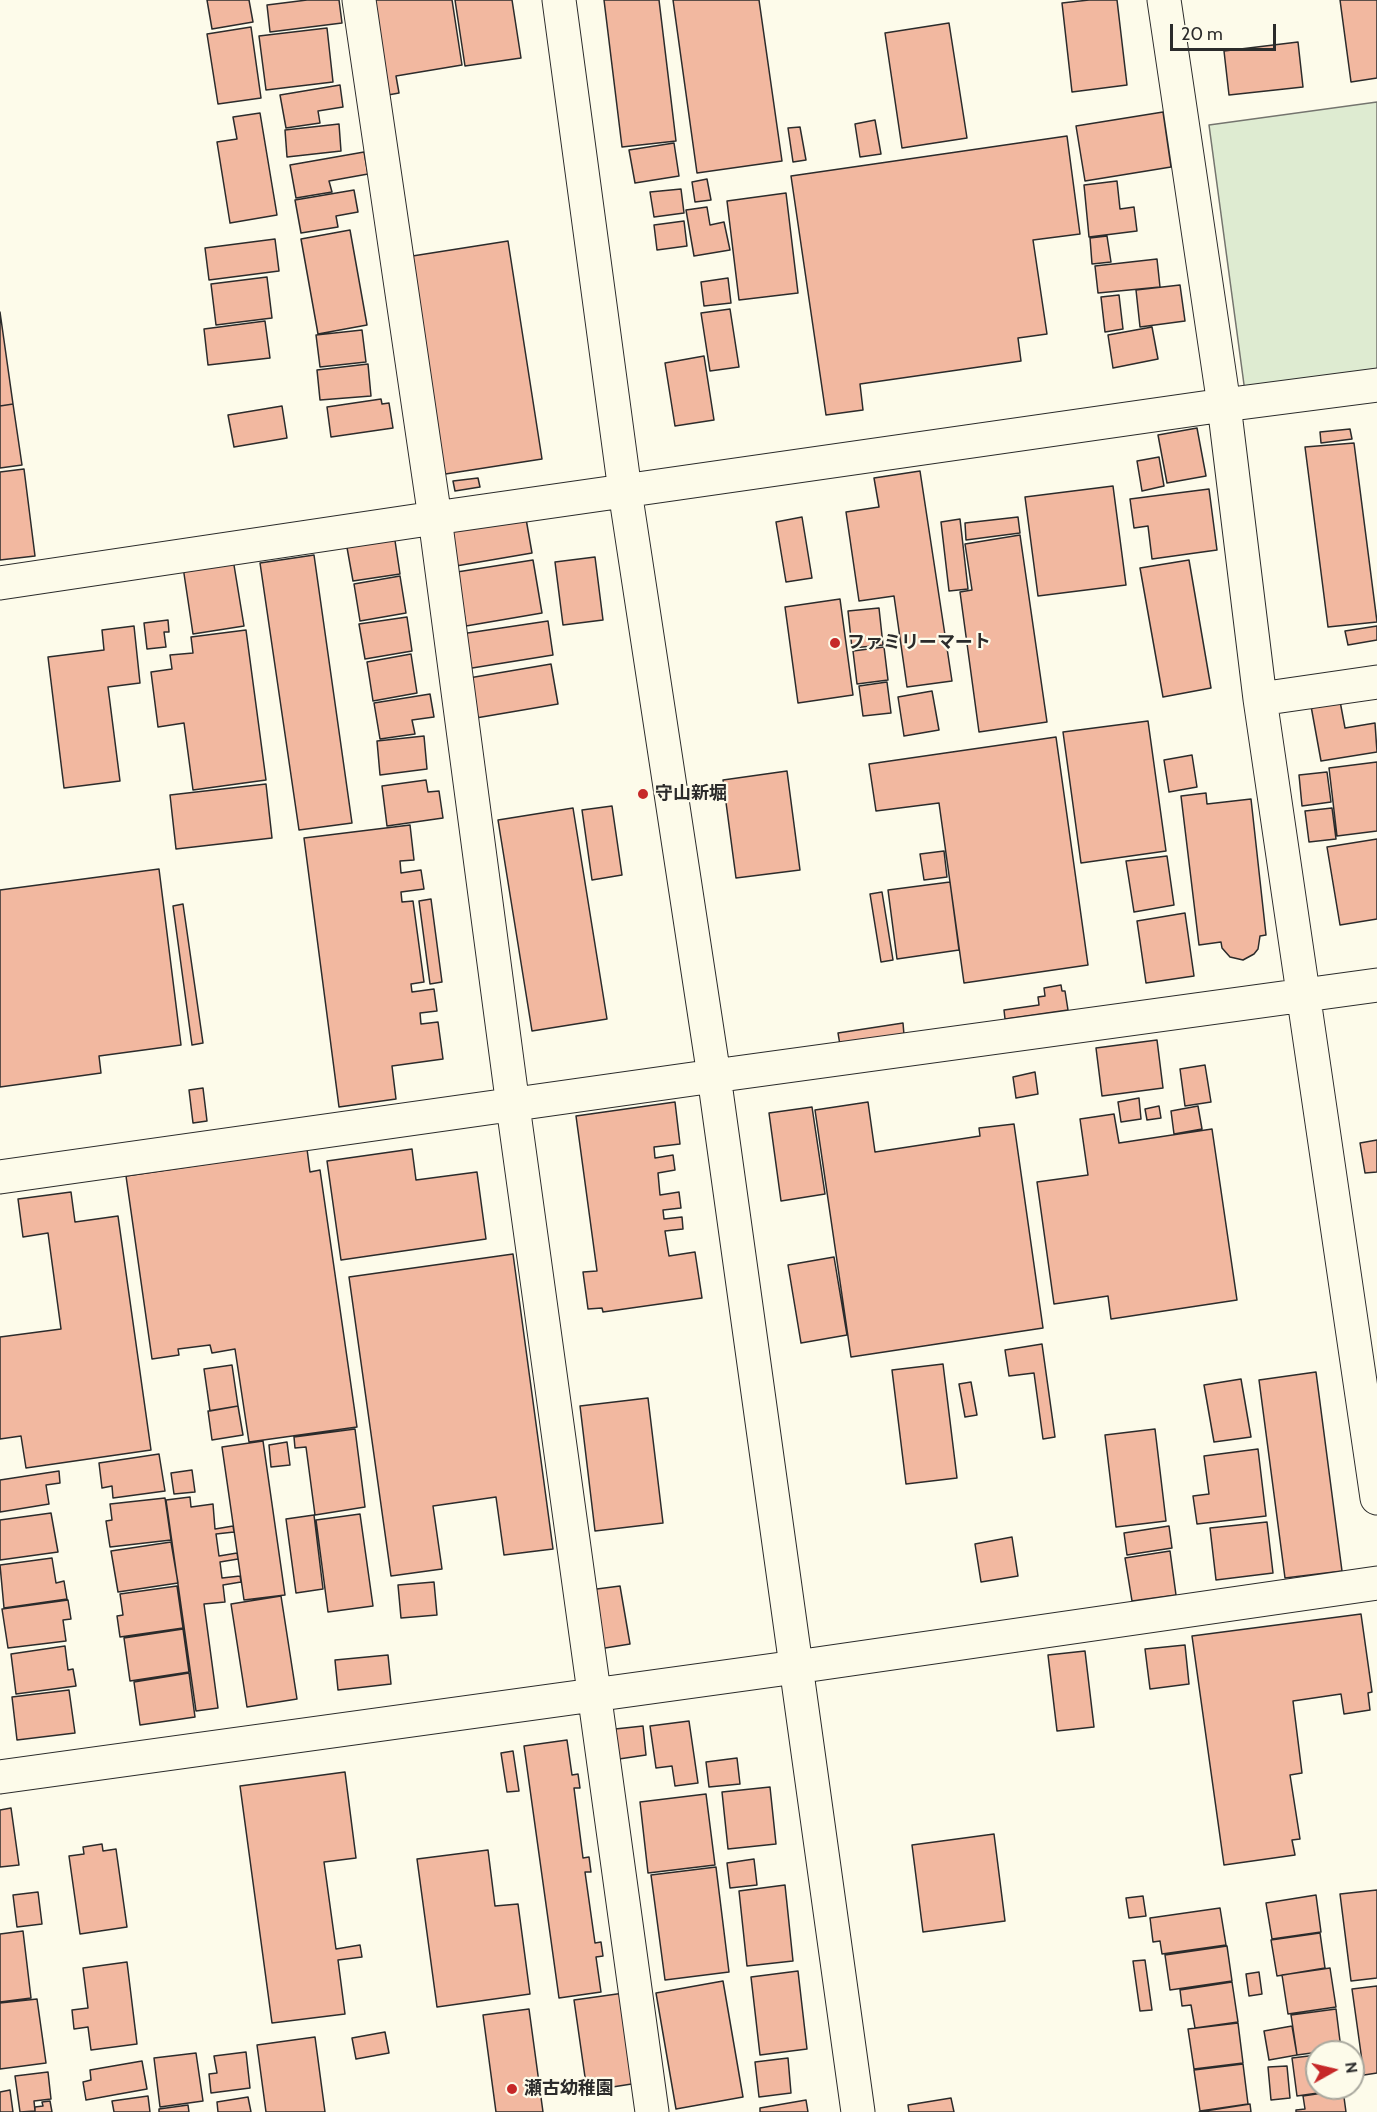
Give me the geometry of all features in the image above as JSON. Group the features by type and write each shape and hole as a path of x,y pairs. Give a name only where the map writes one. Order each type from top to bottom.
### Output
{"street":[{"path":"359,0 435,518 513,1106 652,2112"},
{"path":"559,0 625,491 714,1076 858,2112"},
{"path":"1164,0 1224,405 1260,699 1302,995 1377,1498"},
{"path":"0,583 435,518 1377,385"},
{"path":"1260,699 1377,681"},
{"path":"0,1177 1377,985"},
{"path":"0,1777 796,1667 1377,1583"}],"green space":[{"path":"1377,102 1377,374 1245,392 1209,125"}],"building":[{"path":"207,0 249,0 253,22 212,29"},
{"path":"307,0 339,0 342,23 270,32 267,5"},
{"path":"362,0 452,0 462,65 396,76 399,93 377,97"},
{"path":"455,0 512,0 521,58 465,66"},
{"path":"604,0 659,0 676,141 622,147"},
{"path":"673,0 759,0 782,161 697,173"},
{"path":"1117,0 1127,85 1072,92 1062,3"},
{"path":"1340,0 1377,0 1377,78 1351,82"},
{"path":"949,23 967,138 902,148 885,33"},
{"path":"251,27 261,98 218,104 207,34"},
{"path":"327,28 333,82 266,90 259,36"},
{"path":"1298,42 1303,87 1229,95 1224,51"},
{"path":"340,85 343,107 318,111 320,123 286,128 280,95"},
{"path":"1163,112 1171,167 1085,181 1076,126"},
{"path":"260,113 277,215 230,223 217,142 237,139 233,117"},
{"path":"875,120 881,154 860,157 855,124"},
{"path":"339,124 341,151 287,157 285,130"},
{"path":"800,127 806,160 793,162 788,128"},
{"path":"1067,136 1080,234 1033,240 1047,334 1018,338 1021,361 860,384 863,410 826,415 791,176"},
{"path":"674,143 679,176 635,183 629,150"},
{"path":"364,152 368,174 329,181 332,192 296,198 290,165"},
{"path":"707,179 711,200 695,202 692,182"},
{"path":"1117,181 1120,209 1134,207 1137,231 1089,237 1084,185"},
{"path":"681,189 684,213 654,217 650,192"},
{"path":"354,190 358,212 336,216 338,227 301,233 295,200"},
{"path":"786,193 798,293 739,300 727,201"},
{"path":"707,207 710,225 724,222 730,250 694,256 686,210"},
{"path":"684,221 687,246 657,250 654,225"},
{"path":"350,230 367,325 318,334 301,239"},
{"path":"1107,236 1111,262 1092,264 1090,238"},
{"path":"275,239 279,271 209,280 205,248"},
{"path":"508,241 542,459 439,475 406,257"},
{"path":"1157,259 1160,287 1098,293 1095,266"},
{"path":"267,277 272,318 216,325 211,284"},
{"path":"728,278 731,303 704,306 701,282"},
{"path":"1180,285 1185,321 1140,327 1136,290"},
{"path":"1119,295 1123,329 1105,332 1101,297"},
{"path":"730,309 739,367 710,371 701,313"},
{"path":"0,312 13,404 0,406"},
{"path":"265,321 270,358 208,365 204,329"},
{"path":"1152,327 1158,359 1113,368 1108,335"},
{"path":"362,330 366,362 320,367 316,335"},
{"path":"704,356 714,420 675,426 665,363"},
{"path":"368,364 371,396 320,400 317,370"},
{"path":"381,399 382,404 389,403 393,428 331,437 327,407"},
{"path":"13,404 22,465 0,468 0,406"},
{"path":"282,406 287,438 234,447 228,415"},
{"path":"1197,428 1206,476 1167,483 1158,435"},
{"path":"1350,429 1352,439 1321,443 1320,432"},
{"path":"1354,443 1377,622 1328,627 1305,447"},
{"path":"1159,457 1164,486 1142,491 1137,461"},
{"path":"24,469 35,556 0,560 0,472"},
{"path":"920,471 952,681 907,687 894,596 859,601 846,512 879,507 874,478"},
{"path":"478,478 480,487 455,491 453,481"},
{"path":"1113,486 1126,585 1038,596 1025,497"},
{"path":"1209,489 1217,550 1152,559 1148,526 1134,528 1130,499"},
{"path":"525,513 532,553 456,566 450,526"},
{"path":"802,517 812,578 786,582 776,522"},
{"path":"1018,517 1020,533 966,540 965,523"},
{"path":"960,519 968,589 949,591 941,522"},
{"path":"394,534 400,574 353,581 346,542"},
{"path":"1020,535 1047,722 979,732 960,592 972,590 965,544"},
{"path":"314,555 352,823 299,830 260,563"},
{"path":"595,557 603,620 563,625 555,562"},
{"path":"233,559 244,626 193,634 183,567"},
{"path":"533,560 542,613 466,626 457,572"},
{"path":"1189,560 1211,688 1163,697 1140,568"},
{"path":"400,576 406,613 360,621 354,584"},
{"path":"840,599 853,695 798,703 785,607"},
{"path":"879,608 883,645 852,648 848,611"},
{"path":"407,617 412,651 365,659 359,624"},
{"path":"168,620 169,632 164,632 166,647 147,649 144,623"},
{"path":"548,621 553,655 466,669 461,634"},
{"path":"134,626 140,683 108,687 120,781 64,788 48,657 104,650 102,630"},
{"path":"1377,626 1377,640 1348,645 1345,631"},
{"path":"246,630 266,780 193,790 184,723 158,727 151,672 172,669 170,655 193,653 191,637"},
{"path":"884,647 888,680 857,684 853,651"},
{"path":"411,654 417,693 373,701 367,662"},
{"path":"551,664 558,704 470,719 463,679"},
{"path":"887,682 891,713 863,716 859,686"},
{"path":"932,691 939,730 904,736 898,697"},
{"path":"430,694 434,717 412,720 415,734 380,739 374,703"},
{"path":"1340,701 1345,728 1375,723 1377,752 1321,761 1311,706"},
{"path":"1148,721 1166,851 1081,863 1063,732"},
{"path":"424,736 427,769 380,775 377,741"},
{"path":"1056,737 1088,965 964,983 939,803 876,811 869,764"},
{"path":"1192,755 1197,787 1169,792 1164,760"},
{"path":"1377,762 1377,831 1337,836 1329,768"},
{"path":"787,771 800,870 736,878 723,780"},
{"path":"1327,772 1331,802 1302,806 1299,775"},
{"path":"426,780 428,792 439,791 443,818 387,826 382,786"},
{"path":"266,784 272,838 176,849 170,795"},
{"path":"1206,793 1207,804 1251,799 1266,935 1260,936 1258,949 1254,954 1243,960 1230,957 1222,948 1221,942 1199,945 1181,796"},
{"path":"612,806 622,875 592,880 582,810"},
{"path":"573,808 607,1019 532,1031 498,820"},
{"path":"1332,808 1336,839 1309,842 1305,811"},
{"path":"410,825 414,860 400,861 401,873 421,870 424,889 401,892 402,902 413,901 424,982 411,984 412,992 434,989 437,1011 420,1013 421,1024 438,1022 443,1059 392,1066 396,1099 339,1107 304,838"},
{"path":"1377,839 1377,919 1340,925 1327,847"},
{"path":"944,851 947,877 924,880 920,854"},
{"path":"1167,856 1174,905 1134,912 1126,861"},
{"path":"159,869 181,1045 99,1056 101,1073 0,1087 0,890"},
{"path":"950,882 959,950 897,959 888,890"},
{"path":"882,892 893,960 881,962 870,894"},
{"path":"431,899 442,982 430,984 419,901"},
{"path":"183,904 203,1043 192,1045 173,906"},
{"path":"1185,913 1194,976 1146,983 1137,921"},
{"path":"1061,985 1062,991 1065,991 1068,1010 1005,1019 1004,1010 1039,1005 1038,997 1045,996 1044,988"},
{"path":"903,1023 904,1035 840,1045 838,1033"},
{"path":"1157,1040 1163,1088 1102,1096 1096,1048"},
{"path":"1205,1065 1211,1102 1185,1106 1180,1069"},
{"path":"1035,1072 1038,1094 1016,1098 1013,1077"},
{"path":"203,1088 207,1121 193,1123 189,1090"},
{"path":"1139,1098 1141,1119 1121,1122 1118,1102"},
{"path":"675,1102 680,1144 654,1147 655,1158 673,1155 675,1170 658,1173 660,1195 679,1192 681,1208 663,1210 664,1219 682,1217 683,1229 665,1231 669,1256 695,1252 702,1298 603,1312 602,1308 588,1309 583,1272 597,1271 576,1116"},
{"path":"868,1102 875,1152 980,1136 979,1128 1014,1124 1043,1328 851,1357 815,1110"},
{"path":"1159,1106 1161,1118 1147,1120 1145,1109"},
{"path":"1198,1106 1202,1129 1174,1134 1171,1111"},
{"path":"812,1107 825,1194 781,1201 769,1113"},
{"path":"1114,1114 1119,1143 1212,1129 1237,1300 1111,1319 1108,1296 1054,1304 1037,1182 1088,1175 1080,1119"},
{"path":"1377,1140 1377,1172 1365,1173 1360,1143"},
{"path":"307,1149 310,1172 320,1170 357,1427 249,1442 235,1349 212,1353 210,1345 178,1349 179,1355 152,1359 126,1176"},
{"path":"412,1149 416,1180 477,1172 486,1239 341,1260 327,1161"},
{"path":"71,1192 75,1222 118,1216 151,1450 26,1468 21,1436 0,1439 0,1337 61,1329 48,1233 23,1237 18,1199"},
{"path":"513,1254 553,1549 504,1555 496,1497 433,1506 442,1569 391,1576 349,1277"},
{"path":"834,1257 847,1335 801,1343 788,1265"},
{"path":"1042,1344 1055,1437 1043,1439 1034,1373 1009,1376 1005,1350"},
{"path":"943,1364 957,1478 906,1484 892,1370"},
{"path":"232,1365 238,1406 210,1411 204,1369"},
{"path":"1316,1372 1342,1571 1285,1578 1259,1380"},
{"path":"1241,1379 1251,1437 1214,1442 1204,1385"},
{"path":"971,1382 977,1415 965,1417 959,1384"},
{"path":"648,1398 663,1523 595,1531 580,1406"},
{"path":"238,1406 243,1435 212,1440 208,1411"},
{"path":"355,1429 365,1507 315,1515 306,1447 295,1448 294,1437"},
{"path":"1155,1429 1166,1521 1116,1527 1105,1435"},
{"path":"263,1441 285,1595 244,1600 222,1447"},
{"path":"287,1442 290,1465 271,1467 269,1445"},
{"path":"1258,1449 1266,1516 1197,1524 1193,1496 1209,1494 1204,1456"},
{"path":"159,1454 165,1491 113,1498 112,1486 102,1488 99,1463"},
{"path":"192,1470 195,1492 174,1494 171,1473"},
{"path":"59,1471 60,1483 46,1485 49,1504 0,1512 0,1480"},
{"path":"190,1497 191,1507 213,1504 215,1529 233,1526 234,1532 216,1534 219,1556 237,1553 238,1559 220,1562 222,1578 240,1576 241,1582 223,1585 225,1602 204,1604 218,1708 196,1711 166,1500"},
{"path":"165,1498 171,1540 110,1547 106,1521 112,1520 110,1504"},
{"path":"51,1513 58,1552 0,1560 0,1520"},
{"path":"360,1514 373,1606 328,1612 316,1520"},
{"path":"314,1515 323,1589 296,1593 286,1519"},
{"path":"1267,1522 1273,1573 1216,1580 1210,1528"},
{"path":"1169,1526 1172,1548 1127,1555 1124,1533"},
{"path":"1012,1537 1018,1576 981,1582 975,1544"},
{"path":"171,1542 178,1583 118,1592 111,1551"},
{"path":"1170,1551 1176,1595 1132,1601 1125,1558"},
{"path":"52,1558 56,1583 64,1581 67,1599 4,1608 0,1565"},
{"path":"434,1582 437,1615 401,1618 398,1585"},
{"path":"177,1586 183,1628 120,1637 117,1616 123,1615 120,1594"},
{"path":"620,1586 630,1644 599,1649 589,1590"},
{"path":"281,1596 297,1699 247,1707 231,1604"},
{"path":"68,1600 71,1619 63,1620 66,1641 8,1648 2,1609"},
{"path":"1361,1614 1372,1692 1368,1693 1370,1710 1344,1714 1341,1694 1293,1701 1302,1773 1290,1775 1300,1839 1292,1840 1295,1855 1224,1865 1192,1636"},
{"path":"183,1629 189,1672 130,1681 124,1638"},
{"path":"1185,1645 1189,1684 1150,1689 1145,1649"},
{"path":"65,1646 68,1670 73,1669 76,1686 16,1694 11,1654"},
{"path":"1085,1651 1094,1727 1057,1731 1048,1655"},
{"path":"388,1655 391,1684 338,1690 335,1660"},
{"path":"189,1673 195,1717 140,1725 134,1682"},
{"path":"69,1690 75,1733 17,1740 12,1697"},
{"path":"689,1721 698,1783 675,1786 672,1766 656,1768 650,1726"},
{"path":"643,1726 646,1755 619,1759 615,1729"},
{"path":"567,1740 572,1775 578,1774 580,1788 574,1788 583,1858 589,1857 591,1872 585,1872 595,1943 601,1942 603,1956 596,1957 601,1992 559,1998 524,1746"},
{"path":"513,1751 519,1791 507,1792 501,1753"},
{"path":"737,1758 740,1784 709,1787 706,1762"},
{"path":"345,1772 356,1858 324,1862 336,1949 360,1945 362,1957 338,1960 345,2014 272,2023 240,1786"},
{"path":"770,1787 776,1844 728,1849 722,1792"},
{"path":"706,1794 715,1865 648,1873 640,1802"},
{"path":"11,1808 19,1865 0,1867 0,1810"},
{"path":"994,1834 1005,1921 923,1932 912,1845"},
{"path":"102,1844 103,1851 116,1849 127,1927 80,1934 69,1856 84,1854 83,1847"},
{"path":"488,1850 495,1906 518,1904 530,1994 437,2007 417,1859"},
{"path":"754,1859 757,1885 730,1888 727,1863"},
{"path":"716,1867 729,1972 665,1980 651,1875"},
{"path":"785,1885 793,1961 747,1966 739,1891"},
{"path":"1377,1890 1377,1978 1351,1981 1340,1894"},
{"path":"38,1892 42,1924 17,1927 13,1895"},
{"path":"1316,1895 1321,1932 1272,1939 1266,1903"},
{"path":"1143,1896 1146,1916 1129,1918 1126,1898"},
{"path":"1220,1908 1226,1945 1162,1954 1160,1941 1153,1942 1150,1918"},
{"path":"23,1931 31,1998 0,2002 0,1934"},
{"path":"1320,1933 1325,1968 1277,1976 1271,1940"},
{"path":"1227,1946 1232,1981 1170,1990 1165,1955"},
{"path":"1145,1960 1152,2010 1140,2011 1133,1961"},
{"path":"127,1962 137,2044 91,2050 88,2027 74,2029 72,2010 88,2008 83,1968"},
{"path":"1330,1968 1336,2007 1288,2014 1282,1975"},
{"path":"798,1971 807,2049 760,2055 751,1977"},
{"path":"1259,1972 1262,1994 1249,1996 1246,1974"},
{"path":"723,1981 743,2097 676,2109 656,1993"},
{"path":"1232,1982 1238,2022 1195,2028 1191,2005 1182,2006 1180,1990"},
{"path":"1377,1986 1377,2073 1365,2075 1365,2040 1359,2040 1352,1989"},
{"path":"624,1993 638,2083 587,2091 574,2000"},
{"path":"37,1999 46,2063 0,2069 0,2003"},
{"path":"529,2009 543,2112 496,2112 483,2015"},
{"path":"1336,2009 1340,2040 1305,2040 1305,2054 1297,2055 1291,2015"},
{"path":"1238,2023 1243,2063 1194,2069 1188,2029"},
{"path":"1292,2026 1297,2055 1269,2060 1264,2031"},
{"path":"385,2032 389,2053 356,2059 352,2038"},
{"path":"315,2037 325,2112 266,2112 257,2045"},
{"path":"246,2052 250,2088 211,2093 209,2074 217,2073 214,2056"},
{"path":"196,2053 203,2101 160,2107 154,2058"},
{"path":"1305,2056 1305,2095 1297,2096 1292,2058"},
{"path":"788,2058 791,2093 759,2097 755,2062"},
{"path":"142,2061 147,2089 86,2100 83,2082 91,2080 90,2070"},
{"path":"1243,2064 1248,2104 1200,2111 1194,2070"},
{"path":"1287,2066 1290,2098 1271,2100 1268,2067"},
{"path":"48,2072 51,2099 34,2101 35,2111 20,2112 15,2076"},
{"path":"10,2090 13,2112 0,2112 0,2092"},
{"path":"148,2096 150,2112 114,2112 112,2101"},
{"path":"1303,2096 1305,2096 1305,2100 1344,2100 1346,2112 1296,2112 1296,2110 1305,2109"},
{"path":"248,2097 251,2112 218,2112 217,2102"},
{"path":"951,2098 954,2112 909,2112 908,2105"},
{"path":"806,2100 808,2112 760,2112 760,2108"},
{"path":"50,2101 52,2112 27,2112 35,2111 35,2107 43,2106 42,2102"},
{"path":"1250,2104 1251,2112 1199,2112"},
{"path":"188,2105 189,2112 159,2112 159,2109"}],"place":[{"name":"ファミリーマート","path":"835,643"},
{"name":"守山新堀","path":"643,794"},
{"name":"瀬古幼稚園","path":"512,2089"}]}
